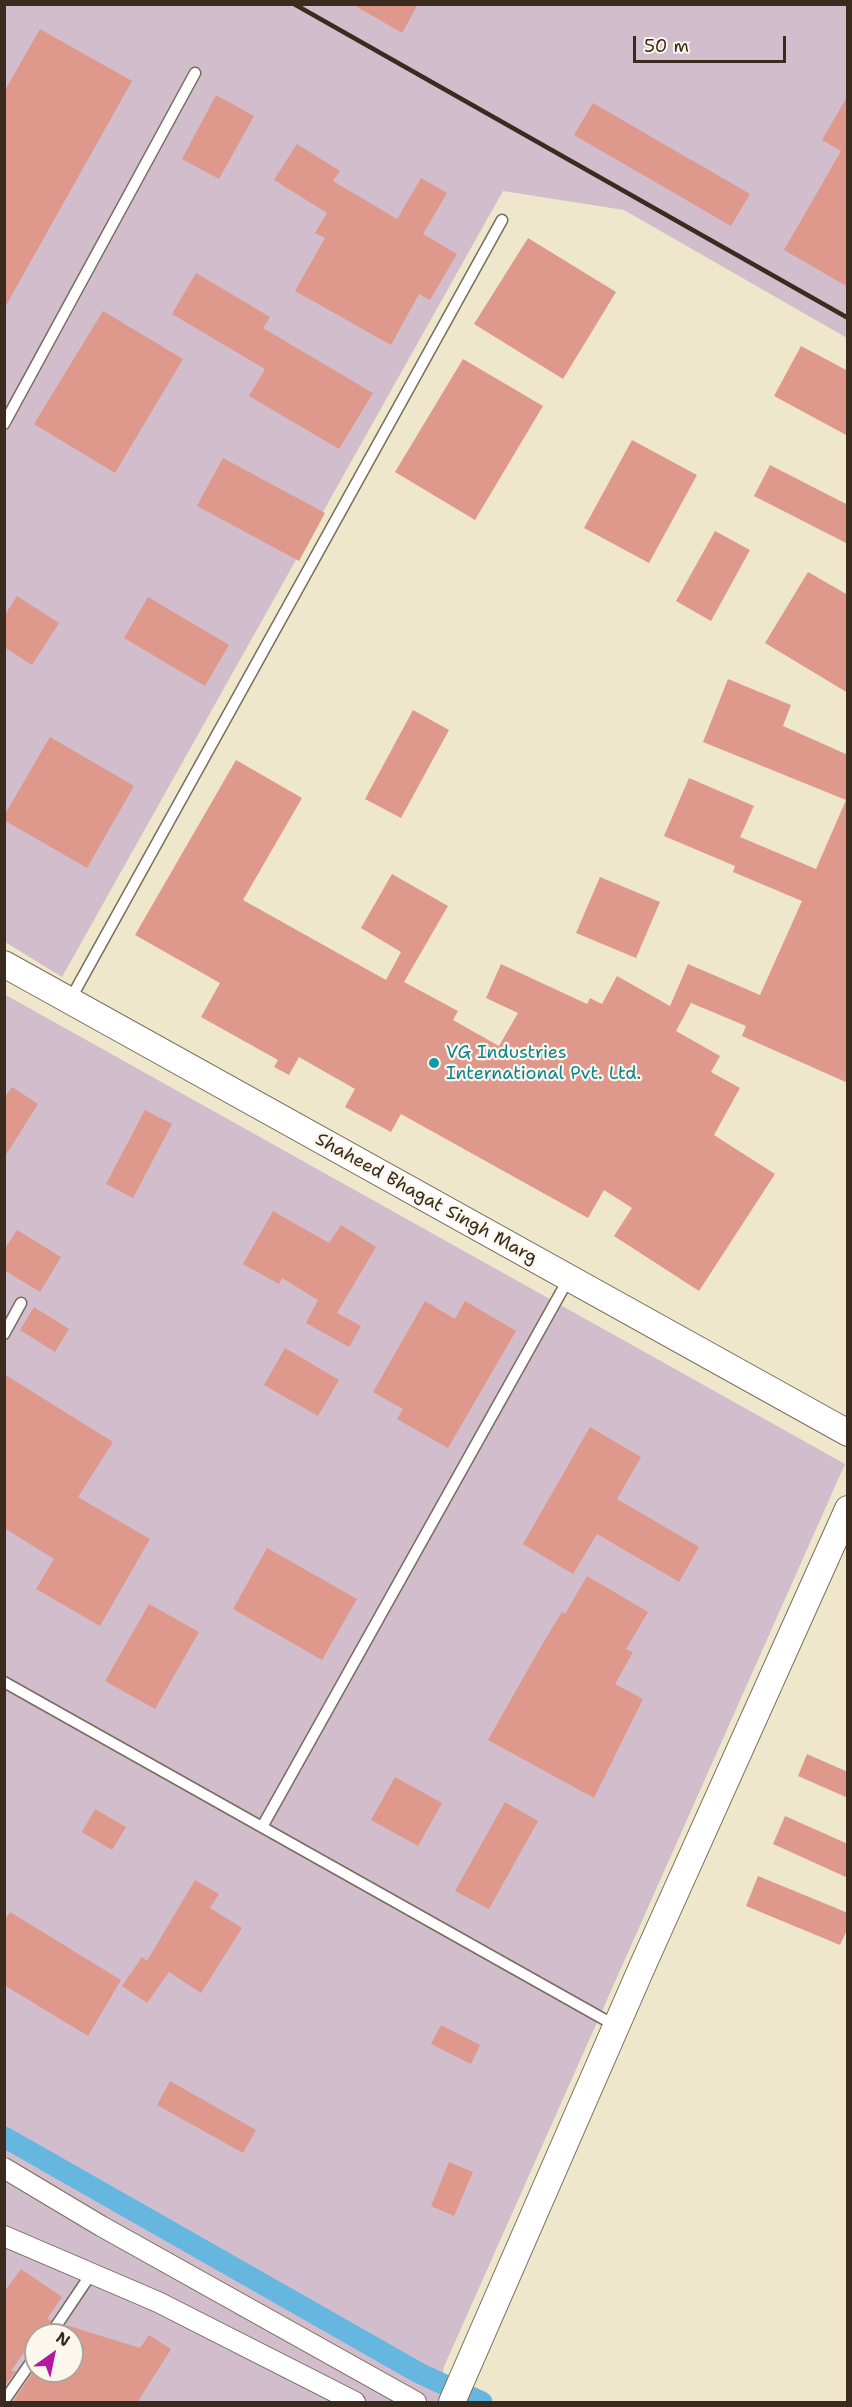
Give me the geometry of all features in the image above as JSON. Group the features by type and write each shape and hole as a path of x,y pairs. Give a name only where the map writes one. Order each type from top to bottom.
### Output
{"street":[{"name":"Shaheed Bhagat Singh Marg","path":"4,964 848,1433"},
{"path":"452,2403 616,2027 848,1509"},
{"path":"4,2168 101,2226 416,2403"},
{"path":"4,2236 159,2302 313,2394 355,2403"}],"lane":[{"path":"4,424 195,73"},
{"path":"70,1000 502,220"},
{"path":"262,1827 569,1278"},
{"path":"4,1334 21,1303"},
{"path":"4,1682 616,2027"},
{"path":"58,2323 92,2274"},
{"path":"4,2401 24,2372"}],"shaded area":[{"path":"4,5 847,5 847,338 624,210 503,191 62,977 5,942"},
{"path":"4,994 845,1464 443,2369 448,2402 5,2402"}],"building":[{"path":"352,4 418,4 402,33"},
{"path":"40,29 132,81 4,309 4,92"},
{"path":"216,95 254,116 219,179 182,159"},
{"path":"848,95 848,287 784,250 841,151 822,140"},
{"path":"593,103 750,194 731,226 574,135"},
{"path":"297,144 340,171 333,181 397,219 421,178 447,193 423,234 457,254 430,300 419,294 391,345 295,291 325,238 315,233 327,213 274,180"},
{"path":"528,238 616,292 563,379 474,324"},
{"path":"196,273 270,317 263,328 373,393 339,449 249,396 265,369 172,314"},
{"path":"103,311 183,359 115,473 34,424"},
{"path":"801,346 848,371 848,436 774,396"},
{"path":"463,359 543,406 475,520 395,472"},
{"path":"632,440 697,475 649,563 584,528"},
{"path":"223,458 325,513 299,561 197,506"},
{"path":"770,465 848,505 848,544 754,496"},
{"path":"715,531 750,550 711,621 676,601"},
{"path":"808,572 848,595 848,693 765,643"},
{"path":"17,596 59,623 32,665 4,647 4,616"},
{"path":"148,597 229,645 205,686 124,638"},
{"path":"728,679 791,705 783,726 848,755 848,1083 742,1036 746,1026 691,1003 676,1031 720,1056 711,1072 740,1088 714,1135 775,1174 699,1291 614,1236 632,1208 604,1190 588,1218 401,1114 391,1132 345,1107 355,1089 299,1057 289,1075 274,1067 278,1060 201,1017 220,983 135,935 236,760 302,798 243,900 386,980 401,952 361,928 392,874 448,906 404,982 458,1011 453,1020 499,1046 518,1013 486,998 501,964 587,1004 590,998 602,1004 617,976 670,1006 688,964 760,995 802,901 733,872 735,866 664,836 689,778 754,806 740,837 816,869 846,800 703,742"},
{"path":"413,710 449,730 401,818 365,799"},
{"path":"50,737 134,786 87,868 4,820 4,816"},
{"path":"600,877 660,902 636,958 576,933"},
{"path":"12,1087 38,1104 4,1158 4,1098"},
{"path":"145,1110 172,1124 133,1198 106,1184"},
{"path":"273,1211 329,1243 341,1225 376,1247 337,1313 361,1326 349,1347 306,1323 318,1300 282,1278 279,1284 243,1264"},
{"path":"17,1230 61,1257 40,1292 4,1270 4,1250"},
{"path":"425,1301 455,1319 465,1301 516,1331 448,1448 397,1419 403,1409 373,1392"},
{"path":"34,1307 69,1329 55,1352 20,1330"},
{"path":"285,1348 339,1380 318,1416 264,1385"},
{"path":"4,1374 113,1442 78,1497 150,1539 100,1626 36,1589 54,1559 4,1528"},
{"path":"590,1427 641,1457 617,1499 699,1547 679,1582 597,1534 573,1574 523,1544"},
{"path":"267,1548 357,1599 322,1660 233,1609"},
{"path":"587,1576 648,1612 626,1649 633,1652 615,1684 643,1699 594,1798 488,1740 543,1643 562,1612 565,1614"},
{"path":"149,1604 199,1632 155,1709 105,1681"},
{"path":"807,1754 848,1772 848,1798 798,1776"},
{"path":"395,1777 442,1803 418,1846 371,1820"},
{"path":"505,1802 538,1821 489,1909 455,1891"},
{"path":"95,1809 126,1827 112,1850 82,1832"},
{"path":"785,1816 848,1844 848,1878 773,1844"},
{"path":"758,1876 848,1913 848,1928 840,1945 746,1906"},
{"path":"195,1880 219,1894 210,1908 242,1928 201,1993 169,1972 147,2003 122,1986 142,1957 147,1961"},
{"path":"10,1912 121,1980 88,2036 4,1985 4,1921"},
{"path":"441,2025 480,2045 471,2064 431,2044"},
{"path":"170,2081 256,2130 243,2153 157,2105"},
{"path":"449,2162 473,2172 454,2216 431,2206"},
{"path":"21,2269 62,2297 47,2319 51,2320 49,2323 24,2323 24,2352 11,2371 16,2371 4,2387 4,2292"},
{"path":"84,2331 140,2348 149,2335 171,2349 137,2403 12,2403 26,2383 84,2383"}],"waterway":[{"path":"4,2137 419,2373 482,2402"}],"railway":[{"path":"294,4 848,318"}],"place":[{"name":"VG Industries International Pvt. Ltd.","path":"434,1063"}]}
